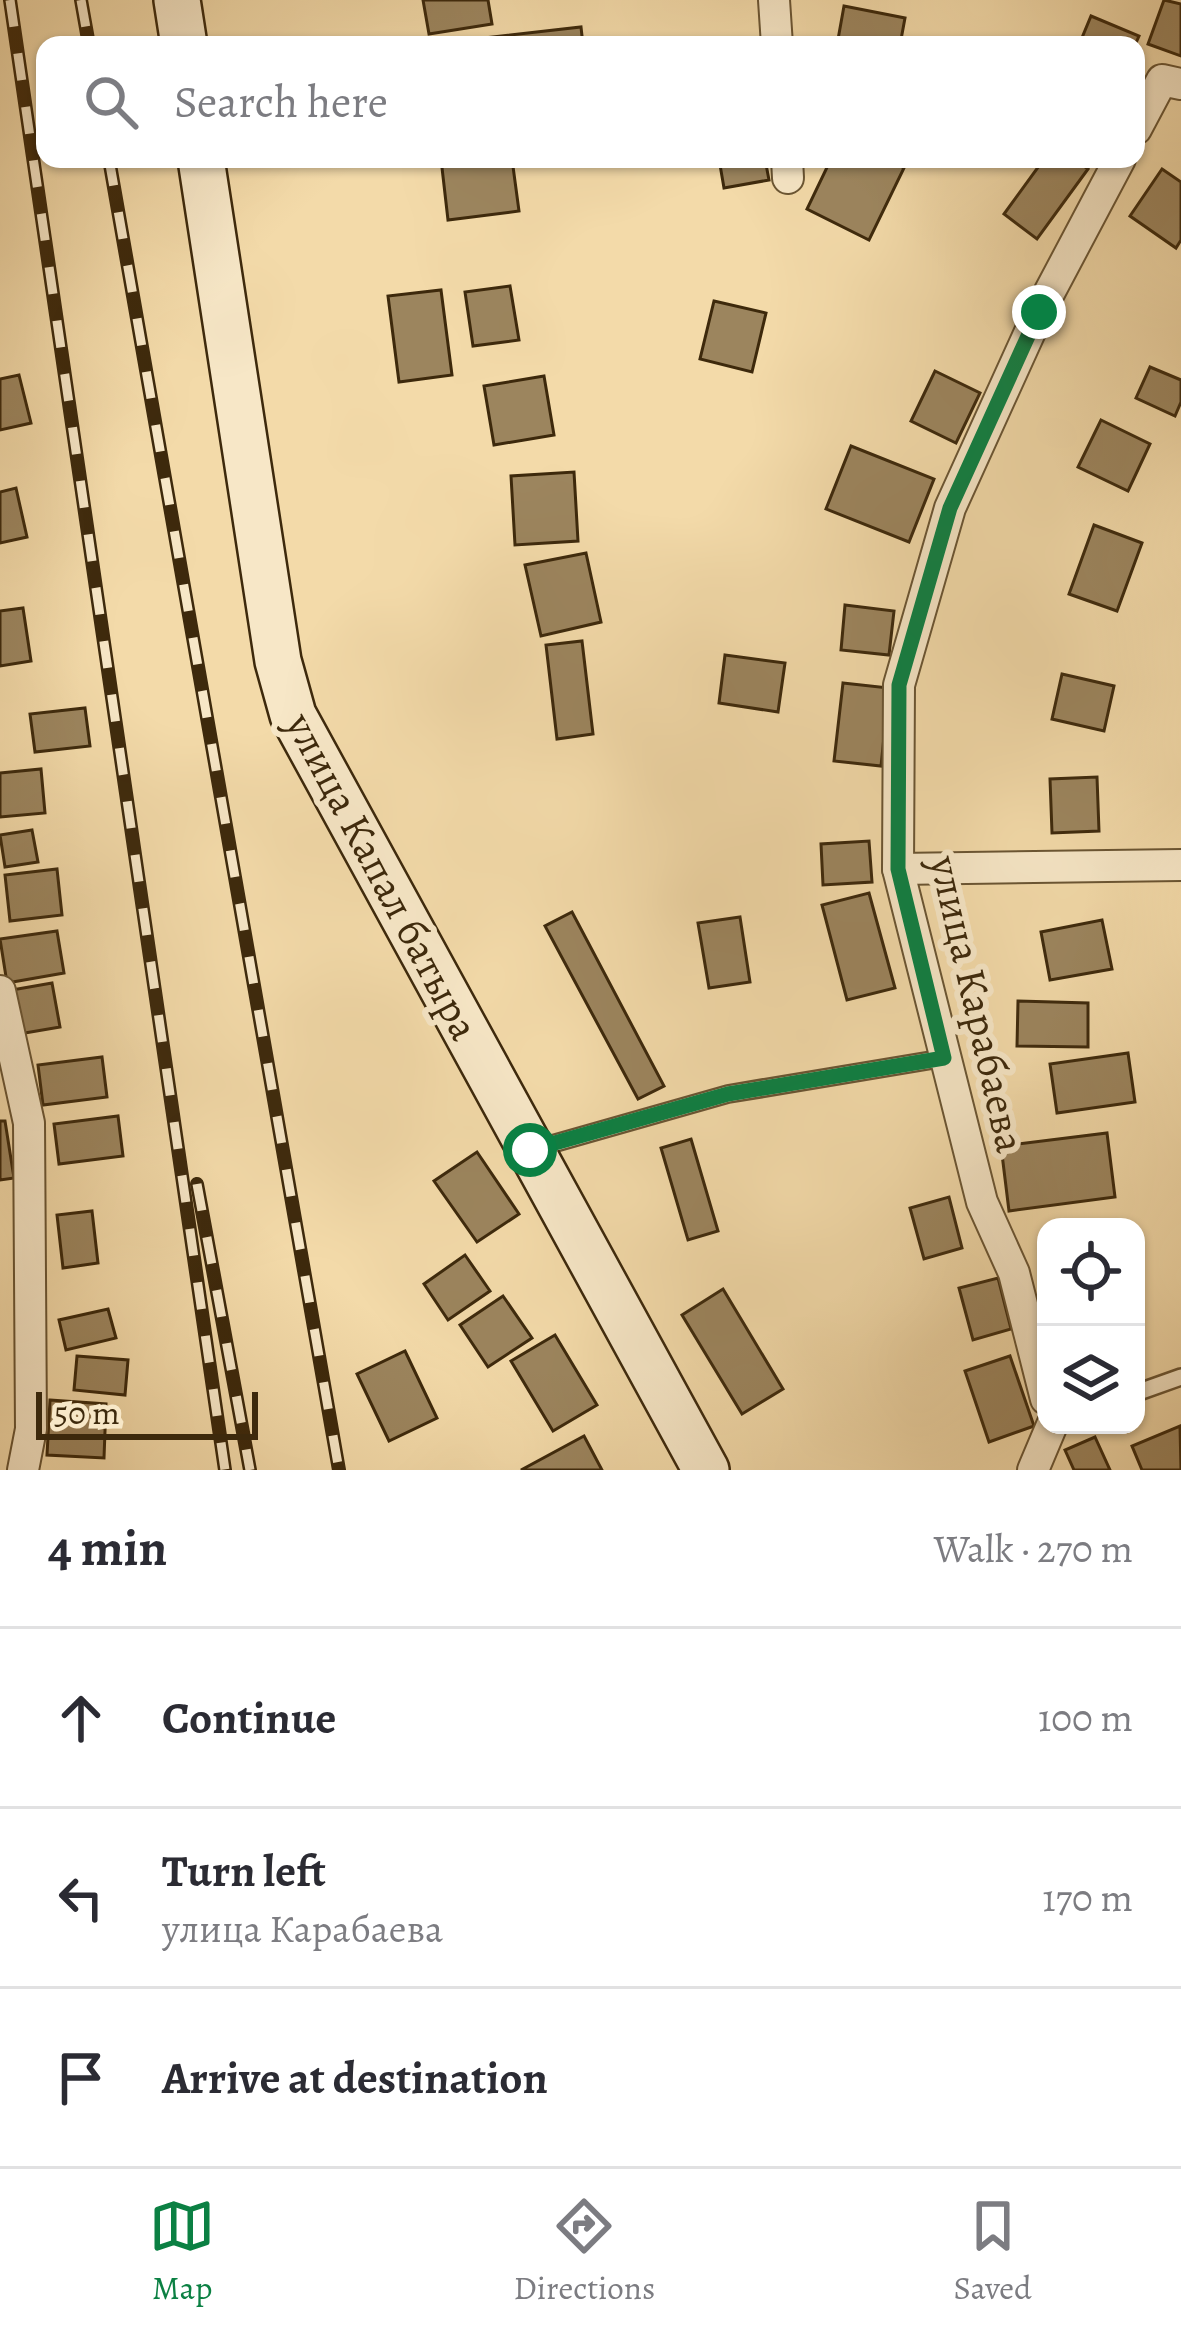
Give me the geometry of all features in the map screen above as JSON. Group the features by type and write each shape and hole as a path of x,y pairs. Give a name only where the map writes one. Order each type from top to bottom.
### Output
{"main road":[{"path":"177,0 183,36"},
{"name":"улица Капал батыра","path":"202,168 278,661 293,716 706,1470"}],"street":[{"path":"774,0 777,36"},
{"path":"1145,117 1172,82"},
{"name":"улица Карабаева","path":"1037,1364 1014,1273 982,1202 898,869 899,685 950,508 1039,312 1115,168"},
{"path":"898,869 1181,865"},
{"path":"0,991 29,1123 32,1429 23,1470"},
{"path":"1033,1470 1048,1434"}],"lane":[{"path":"530,1150 728,1094 944,1058"},
{"path":"1145,1390 1181,1377"}],"building":[{"path":"423,0 488,0 492,24 429,34"},
{"path":"1164,0 1181,4 1181,56 1148,44"},
{"path":"844,6 905,18 902,36 839,36"},
{"path":"1091,16 1139,36 1083,36"},
{"path":"581,27 582,36 502,36"},
{"path":"442,168 513,168 519,211 448,220"},
{"path":"721,168 767,168 769,180 724,188"},
{"path":"827,168 904,168 869,240 807,209"},
{"path":"1037,168 1088,169 1037,239 1004,214"},
{"path":"1162,169 1181,182 1181,240 1176,248 1130,216"},
{"path":"510,286 519,340 473,346 465,292"},
{"path":"441,290 452,375 399,382 388,296"},
{"path":"714,301 766,313 752,372 700,359"},
{"path":"1150,367 1181,380 1181,402 1175,416 1136,398"},
{"path":"935,371 980,393 956,443 911,421"},
{"path":"19,375 31,423 0,430 0,379"},
{"path":"544,376 554,435 494,445 484,386"},
{"path":"1101,420 1150,444 1128,491 1078,467"},
{"path":"851,446 934,479 909,542 826,509"},
{"path":"574,472 578,541 515,545 511,476"},
{"path":"16,488 27,537 0,543 0,492"},
{"path":"1094,525 1142,543 1117,611 1069,594"},
{"path":"586,553 601,622 541,636 525,565"},
{"path":"845,605 894,611 889,655 841,650"},
{"path":"23,608 31,661 0,666 0,611"},
{"path":"582,641 593,734 557,739 546,645"},
{"path":"725,655 785,663 778,712 719,703"},
{"path":"1062,674 1114,686 1104,731 1052,719"},
{"path":"843,683 889,688 881,766 834,761"},
{"path":"85,708 90,746 35,752 30,714"},
{"path":"41,769 45,813 0,817 0,773"},
{"path":"1097,777 1099,831 1052,833 1050,779"},
{"path":"32,830 38,862 5,867 0,835"},
{"path":"869,841 872,882 823,885 821,844"},
{"path":"57,869 62,915 10,921 5,875"},
{"path":"869,893 895,988 847,1000 822,905"},
{"path":"572,912 664,1086 638,1099 545,926"},
{"path":"740,917 750,982 709,988 698,923"},
{"path":"1102,920 1112,969 1050,980 1041,932"},
{"path":"57,931 64,973 7,983 0,939"},
{"path":"52,983 60,1027 19,1034 12,990"},
{"path":"1018,1001 1088,1003 1088,1047 1017,1046"},
{"path":"1128,1053 1135,1102 1057,1113 1050,1064"},
{"path":"102,1057 107,1097 43,1105 38,1065"},
{"path":"118,1116 123,1156 59,1164 54,1124"},
{"path":"0,1121 5,1121 14,1178 0,1180"},
{"path":"1107,1133 1115,1197 1009,1211 1001,1146"},
{"path":"691,1139 718,1231 688,1240 661,1148"},
{"path":"477,1152 519,1214 477,1242 434,1181"},
{"path":"949,1197 962,1248 924,1259 910,1208"},
{"path":"92,1211 98,1263 63,1268 57,1215"},
{"path":"465,1255 490,1291 448,1320 424,1284"},
{"path":"998,1278 1011,1329 973,1340 959,1288"},
{"path":"723,1289 783,1389 742,1414 682,1315"},
{"path":"503,1296 532,1338 488,1367 460,1325"},
{"path":"108,1309 116,1338 66,1350 59,1320"},
{"path":"555,1335 597,1405 553,1431 511,1361"},
{"path":"405,1351 437,1418 389,1441 357,1374"},
{"path":"77,1356 128,1360 125,1395 74,1390"},
{"path":"1010,1356 1034,1426 989,1442 965,1371"},
{"path":"50,1400 106,1404 104,1458 47,1455"},
{"path":"1180,1426 1181,1470 1142,1470 1132,1446"},
{"path":"584,1436 602,1470 521,1470"},
{"path":"1095,1437 1110,1470 1074,1470 1065,1450"}],"railway":[{"path":"10,0 225,1470"},
{"path":"81,0 87,36"},
{"path":"111,168 339,1470"},
{"path":"197,1184 250,1470"}],"route":[{"path":"530,1150 728,1094 944,1058 898,869 899,685 950,508 1039,312"}]}
